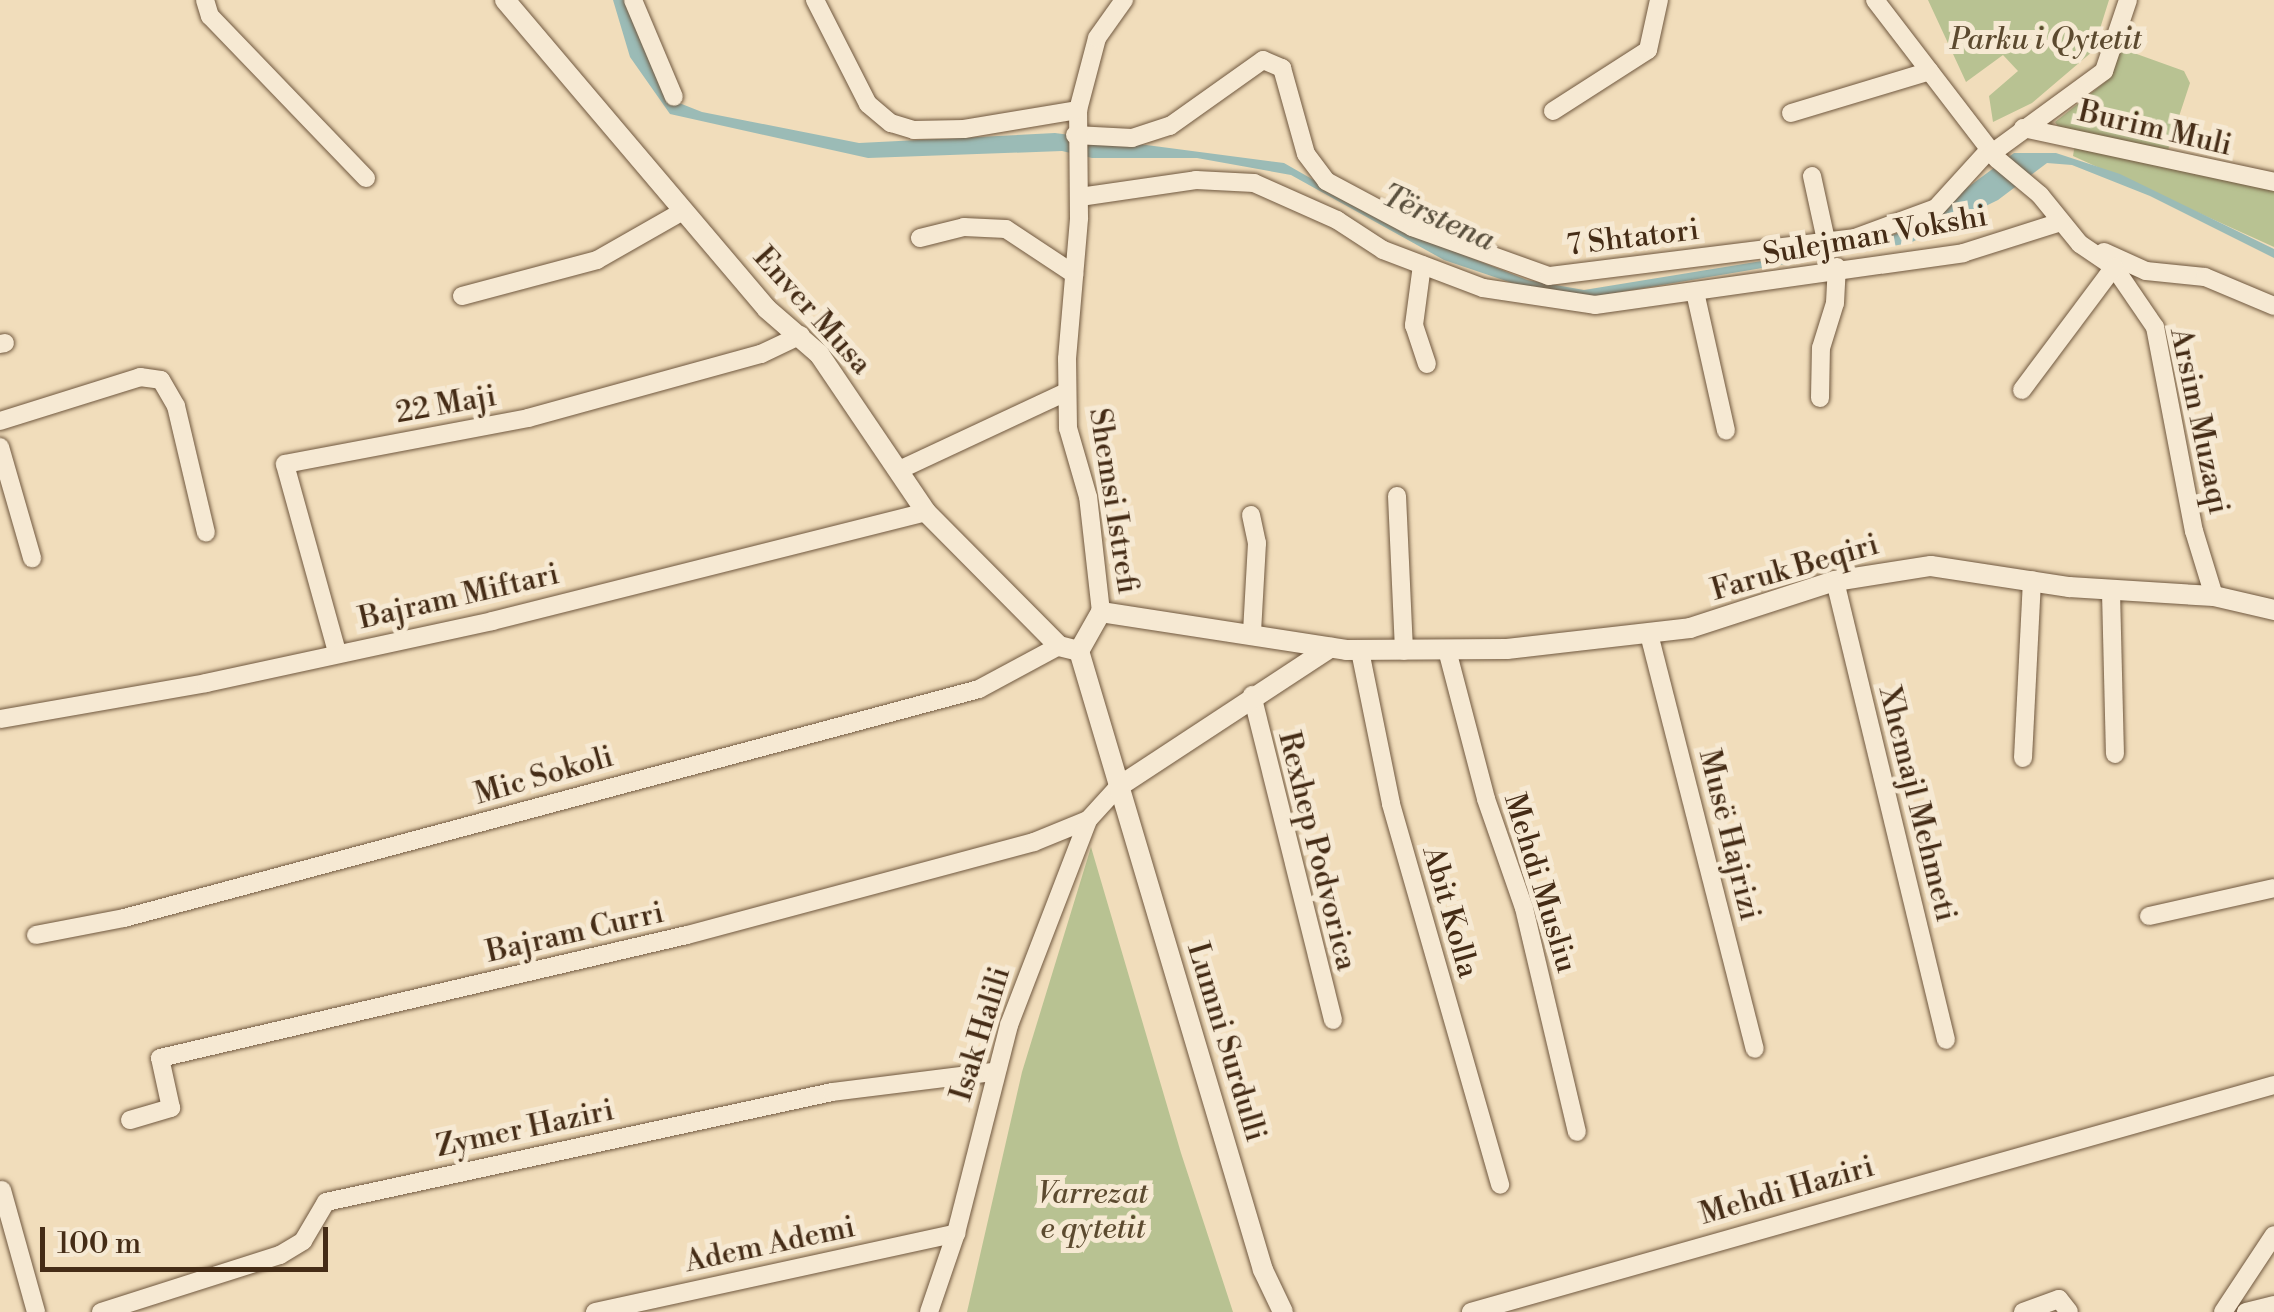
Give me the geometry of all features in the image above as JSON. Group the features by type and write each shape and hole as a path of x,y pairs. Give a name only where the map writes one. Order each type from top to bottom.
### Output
{"street":[{"path":"204,0 210,16 366,178"},
{"name":"Enver Musa","path":"505,0 767,308 801,335 926,512 1069,648"},
{"path":"633,0 674,97"},
{"path":"815,0 868,104 890,124 914,130 964,129 1078,110"},
{"name":"Shemsi Istrefi","path":"1069,648 1102,612 1066,392 1080,197 1075,135 1097,38 1124,0"},
{"path":"1554,111 1648,50 1659,0"},
{"name":"Arsim Muzaqi","path":"1875,0 1993,154 2040,195 2080,244 2114,267 2155,328 2194,531 2214,596"},
{"name":"7 Shtatori","path":"1075,135 1132,138 1170,126 1263,60 1282,68 1306,154 1326,181 1412,227 1549,276 1855,238 1936,208 2023,128 2104,71 2128,0"},
{"path":"1791,112 1930,71"},
{"name":"Burim Muli","path":"2023,128 2274,182"},
{"path":"1812,176 1826,240"},
{"name":"Sulejman Vokshi","path":"1080,197 1196,180 1254,183 1422,265 1536,301 1595,305 1794,280 1837,267 1963,253 2062,222"},
{"path":"462,296 597,260 683,211"},
{"path":"920,238 964,226 1006,229 1074,274"},
{"path":"2080,244 2146,271 2205,276 2274,306"},
{"path":"1422,265 1414,326 1428,364"},
{"path":"1820,398 1821,348 1835,304 1837,267"},
{"path":"2022,390 2114,267"},
{"path":"1696,292 1726,431"},
{"name":"22 Maji","path":"337,652 285,464 528,418 760,354 801,335"},
{"path":"0,420 140,377 161,380 176,406 206,533"},
{"path":"899,470 1066,392"},
{"path":"0,447 32,558"},
{"path":"1397,496 1404,652"},
{"name":"Bajram Miftari","path":"0,719 337,652 926,512"},
{"path":"1251,515 1258,543 1261,634 1277,646 1273,680"},
{"name":"Faruk Beqiri","path":"1102,612 1261,634 1330,648 1447,650 1649,634 1724,620 1835,581 1930,566 2111,592 2214,596 2274,610"},
{"path":"2022,758 2032,580"},
{"name":"Xhemajl Mehmeti","path":"1835,581 1946,1040"},
{"path":"2111,592 2115,754"},
{"name":"Musë Hajrizi","path":"1649,634 1755,1049"},
{"path":"1069,648 1118,787 1273,680 1330,648"},
{"name":"Mic Sokoli","path":"36,935 124,918 978,689 1069,648"},
{"name":"Mehdi Musliu","path":"1447,650 1482,785 1524,908 1577,1132"},
{"name":"Abit Kolla","path":"1360,651 1391,804 1500,1185"},
{"name":"Rexhep Podvorica","path":"1252,695 1332,1020"},
{"name":"Isak Halili","path":"929,1312 956,1233 992,1072 1088,820 1118,787"},
{"name":"Lumni Surdulli","path":"1118,787 1263,1270 1284,1312"},
{"name":"Bajram Curri","path":"130,1120 171,1108 160,1058 626,950 1034,842 1088,820"},
{"path":"2150,916 2274,888"},
{"name":"Zymer Haziri","path":"101,1312 280,1255 303,1242 326,1202 832,1092 992,1072"},
{"name":"Mehdi Haziri","path":"1472,1312 2120,1126 2274,1086"},
{"path":"2,1190 36,1312"},
{"name":"Adem Ademi","path":"596,1312 956,1233"},
{"path":"2223,1312 2274,1235"},
{"path":"2023,1312 2059,1299 2069,1312"},
{"path":"2246,1312 2274,1304"}],"green space":[{"name":"Parku i Qytetit","path":"1928,0 2109,0 2093,51 2032,103 1993,122 1989,96 2018,71 2003,55 1966,82"},
{"path":"2120,48 2184,71 2190,83 2166,156 2059,128 2055,122 2109,79"},
{"path":"2075,144 2274,185 2274,247 2073,156"},
{"name":"Varrezat e qytetit","path":"1091,847 1181,1153 1233,1312 967,1312 1022,1072"}],"water":[{"path":"613,0 628,0 669,99 702,112 859,143 1055,133 1284,163 1401,230 1527,280 1584,290 1873,243 1917,225 2014,153 2056,153 2120,174 2274,249 2274,258 2150,196 2072,165 2047,163 1998,200 1910,243 1591,297 1521,286 1444,260 1291,175 1197,158 1092,158 1062,151 868,158 670,114 630,57"}],"water label":[{"name":"Tërstena","path":"1438,218"}]}
